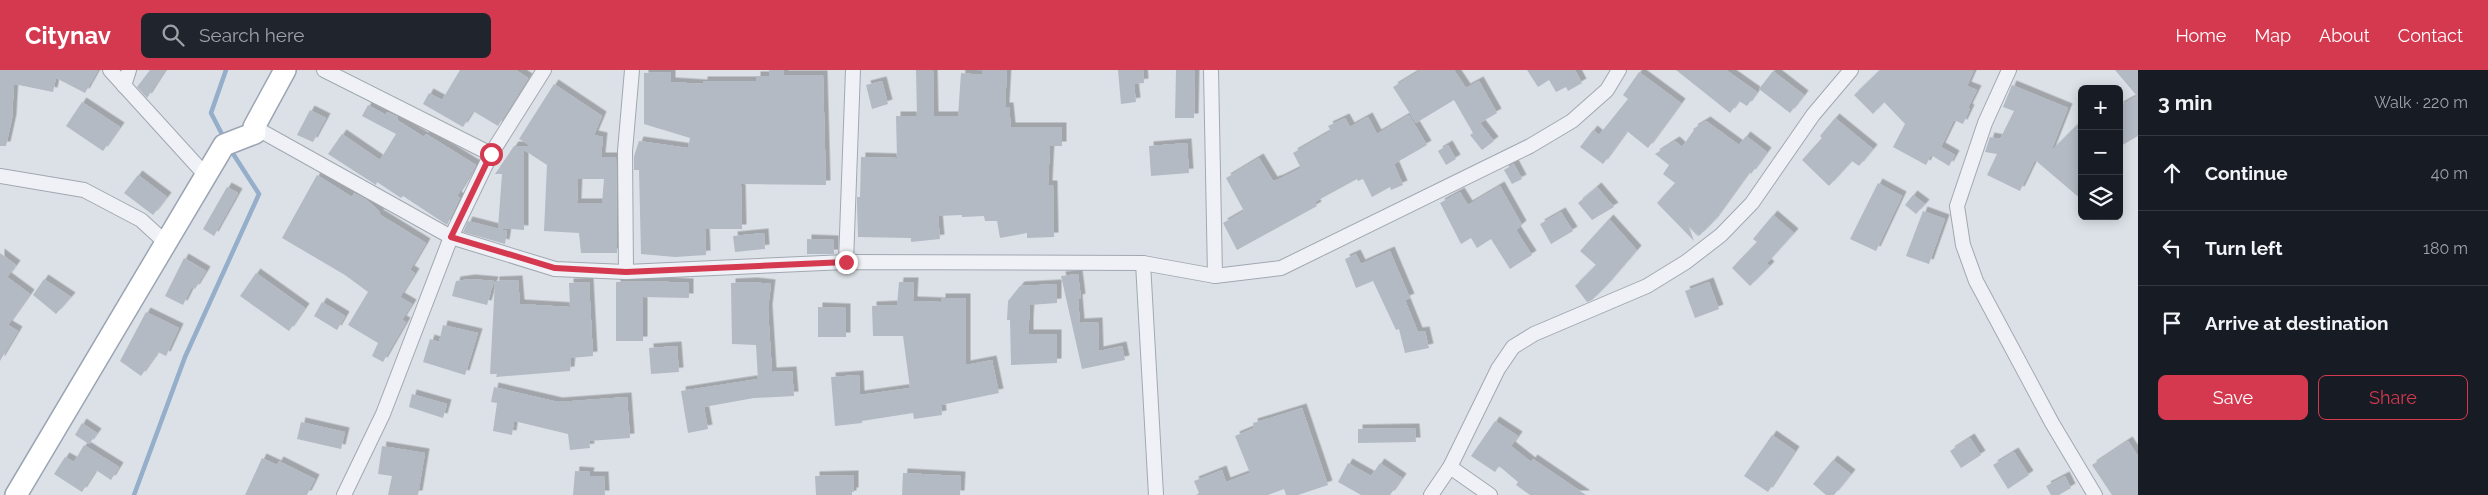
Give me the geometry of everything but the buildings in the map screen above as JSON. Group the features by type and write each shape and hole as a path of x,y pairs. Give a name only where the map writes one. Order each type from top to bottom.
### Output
{"main road":[{"path":"16,495 224,145 254,130 285,70"}],"street":[{"path":"110,70 200,169 211,168"},
{"path":"124,86 129,70"},
{"path":"324,70 491,154"},
{"path":"344,495 383,414 451,237 491,154 544,70"},
{"path":"626,272 625,151 632,70"},
{"path":"846,262 853,70"},
{"path":"1211,70 1215,276"},
{"path":"254,130 451,237 555,268 626,272 846,262 1143,263 1215,276 1281,268 1530,146 1572,121 1607,90 1619,70"},
{"path":"1431,495 1450,467 1498,369 1513,347 1534,334 1647,286 1686,262 1722,235 1752,204 1813,115 1851,70"},
{"path":"2009,70 1985,123 1957,206 1963,245 1981,289 2052,423 2095,495"},
{"path":"0,176 84,190 141,220 165,242"},
{"path":"1143,263 1156,495"},
{"path":"1450,467 1490,495"}],"waterway":[{"path":"224,138 211,113 226,70"},
{"path":"134,495 185,357 259,194 230,149"}],"route":[{"path":"491,154 451,237 555,268 626,272 846,262"}]}
